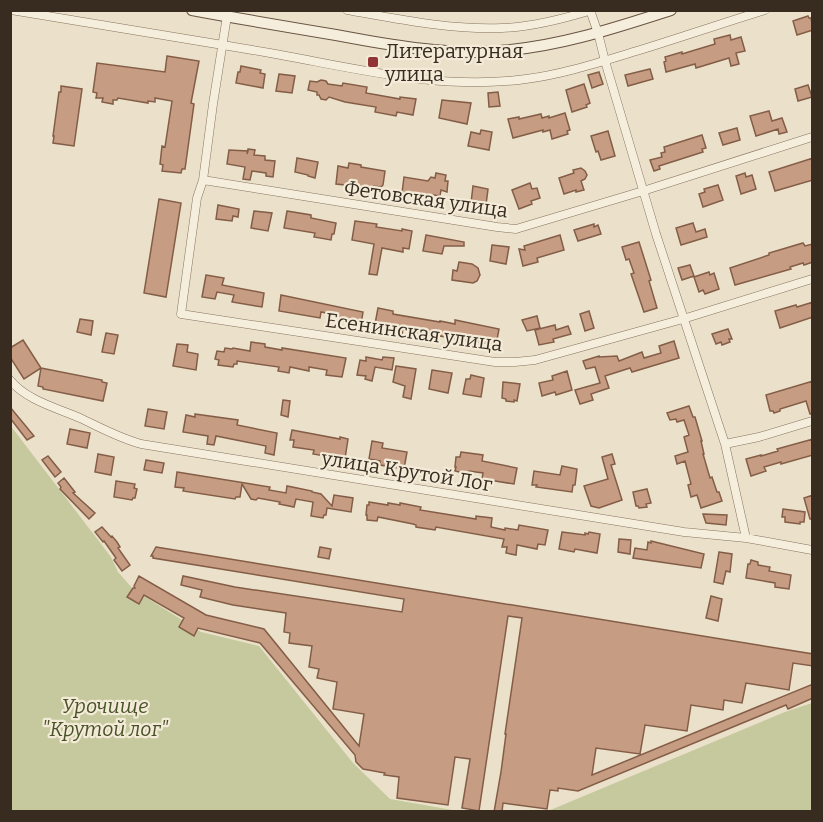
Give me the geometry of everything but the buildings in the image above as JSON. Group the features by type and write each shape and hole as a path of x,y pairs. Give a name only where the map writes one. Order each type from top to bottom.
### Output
{"main road":[{"path":"192,10 384,44 460,51 499,51 564,41 671,10"}],"street":[{"path":"11,10 57,14 406,77 488,82 526,79 605,61 765,10"},
{"path":"347,10 447,27 493,28 523,26 591,11 643,191 725,444 746,538"},
{"path":"203,180 227,16"},
{"name":"Фетовская улица","path":"203,180 507,229 643,191 813,137"},
{"name":"Есенинская улица","path":"203,180 197,198 181,315 495,362 515,362 535,360 683,319 813,279"},
{"name":"улица Крутой Лог","path":"10,380 17,388 41,402 110,433 141,444 684,532 746,538 813,550"},
{"path":"725,444 759,437 813,420"}],"green space":[{"name":"Урочище \"Крутой лог\"","path":"10,425 111,557 118,572 133,589 201,632 259,646 353,763 390,799 458,811 11,811"},
{"path":"812,703 812,811 548,811 785,712"}],"place":[{"name":"Литературная улица","path":"373,62"}]}
